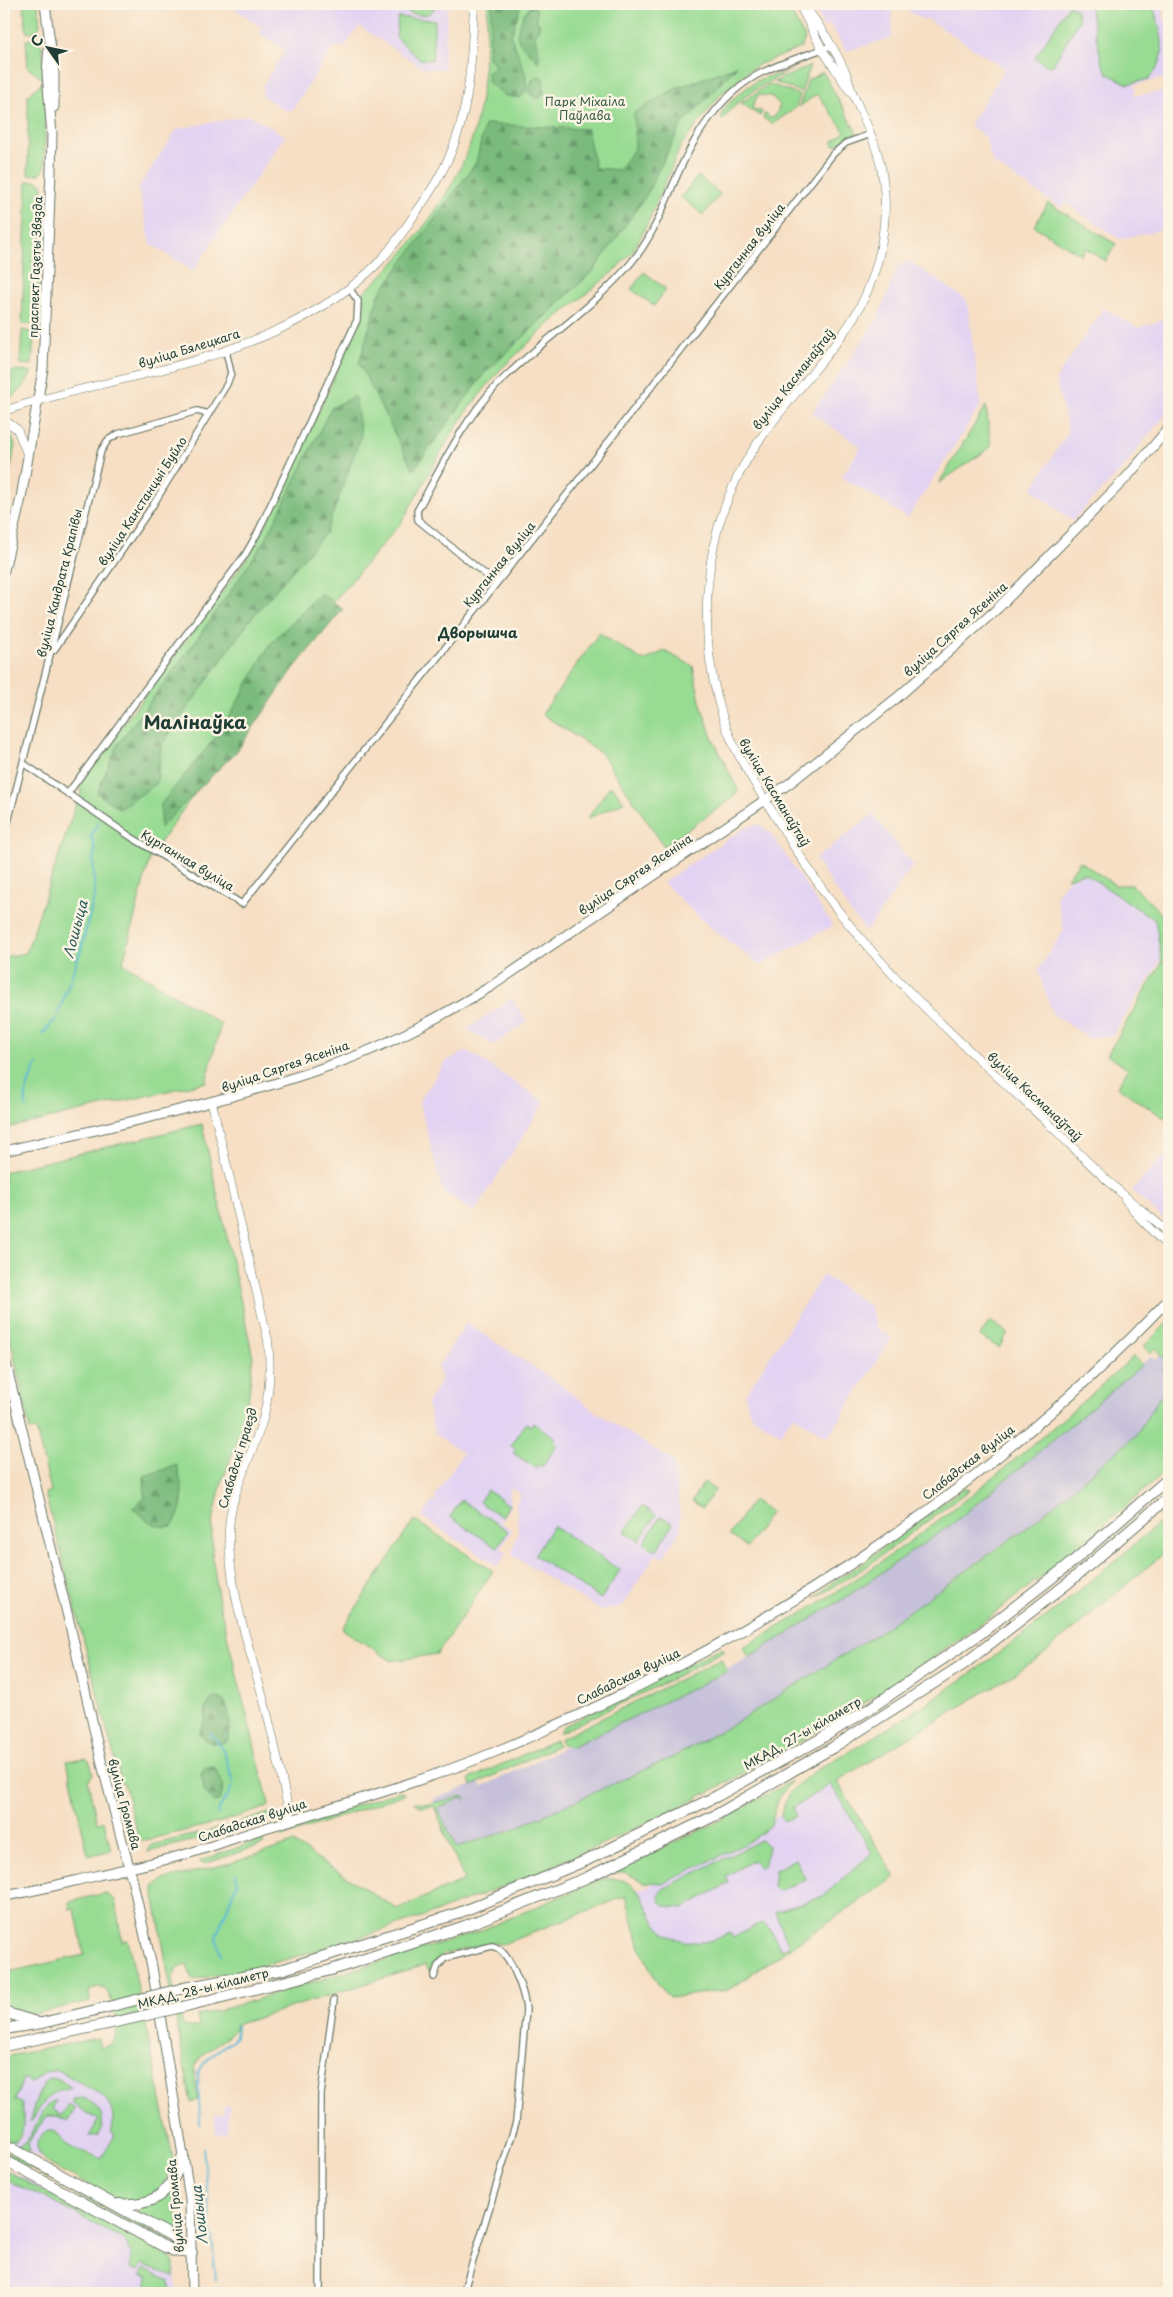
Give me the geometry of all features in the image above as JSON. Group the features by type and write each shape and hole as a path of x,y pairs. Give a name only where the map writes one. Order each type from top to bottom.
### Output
{"highway":[{"name":"МКАД, 27-ы кіламетр","path":"401,1932 502,1896 585,1861 717,1796 817,1741 869,1709 981,1633 1071,1563 1169,1478"},
{"name":"МКАД, 28-ы кіламетр","path":"4,2046 186,2006 331,1970 406,1947 465,1926 586,1878 716,1815 780,1779 964,1664 1090,1565 1169,1498"},
{"name":"МКАД, 28-ы кіламетр","path":"4,2029 42,2023 184,1988 284,1969 401,1932"},
{"path":"4,2012 18,2018 42,2023"},
{"path":"4,2052 18,2043"},
{"path":"4,2144 170,2235 192,2258"},
{"path":"114,2204 141,2204 162,2194 174,2180 183,2154"},
{"path":"4,2160 165,2247 192,2258"}],"main road":[{"name":"праспект Газеты Звязда","path":"38,400 46,330 54,90 45,4"},
{"path":"4,570 21,498 38,400"},
{"name":"вуліца Сяргея Ясеніна","path":"4,1150 212,1103 338,1063 446,1013 507,976 765,800 876,715 972,633 1126,478 1169,428"},
{"name":"Слабадская вуліца","path":"4,1896 191,1853 408,1783 498,1751 582,1713 680,1664 778,1611 876,1548 964,1483 1065,1399 1117,1352 1169,1299"},
{"name":"вуліца Громава","path":"4,1356 103,1768 130,1868 152,1967 190,2198 192,2293"}],"street":[{"name":"вуліца Бялецкага","path":"4,411 38,400 176,366 226,351 292,322 349,288 377,264 399,238 420,207 446,163 455,142 466,99 470,70 474,4"},
{"name":"вуліца Касманаўтаў","path":"799,4 822,50 841,80 852,93"},
{"name":"вуліца Касманаўтаў","path":"803,4 846,75 871,134 882,174 884,197 882,241 875,272 860,307 832,349 781,409 744,465 725,507 711,563 707,630 710,668 718,702 732,741 765,800 836,907 876,955 942,1024 1119,1192 1169,1233"},
{"path":"496,583 418,520 417,511 469,420 494,388 517,365 580,311 630,264 653,230 688,150 717,109 732,93 755,76 830,46"},
{"name":"Курганная вуліца","path":"23,763 163,858 242,904 833,154 846,143 871,134"},
{"path":"68,794 245,555 257,534 357,320 358,301 349,288"},
{"name":"вуліца Канстанцыі Буйло","path":"51,654 186,454 229,379 230,373 226,351"},
{"name":"вуліца Кандрата Крапівы","path":"5,834 101,451 108,440 118,434 197,411 209,414"},
{"path":"4,420 18,429 28,456"},
{"name":"Слабадскі праезд","path":"212,1103 268,1340 271,1361 269,1386 263,1416 232,1507 229,1531 231,1574 267,1712 291,1820"},
{"name":"вуліца Касманаўтаў","path":"1119,1192 1139,1217 1169,1248"},
{"path":"434,1977 438,1966 446,1958 496,1946 503,1952 518,1979 524,1994 526,2009 516,2122 463,2293"},
{"path":"320,2293 321,2094 334,2000"}],"shaded area":[{"path":"229,4 448,4 443,69 423,68 359,26 345,46 333,48 292,110 286,111 263,96 262,87 285,50 259,33 262,28"},
{"path":"811,4 892,4 892,38 846,51 830,24 824,28 816,8"},
{"path":"902,4 1161,4 1169,40 1169,77 1134,85 1136,91 1133,96 1169,90 1169,228 1120,239 1065,203 1061,208 993,163 985,136 969,125 1005,69 928,19 921,19 903,7"},
{"path":"250,115 285,136 193,271 151,244 138,188 177,129"},
{"path":"909,261 967,300 981,405 908,518 842,477 861,447 812,413 878,318 898,266"},
{"path":"1104,308 1138,328 1169,318 1169,411 1143,441 1127,464 1072,521 1032,489 1068,432 1056,379"},
{"path":"873,814 913,865 867,931 854,917 815,859"},
{"path":"758,824 770,832 833,926 760,965 705,923 663,882 746,827"},
{"path":"1084,873 1155,920 1161,961 1112,1036 1089,1038 1053,1014 1038,970 1064,930 1056,897 1068,879"},
{"path":"512,999 527,1022 493,1045 467,1029"},
{"path":"467,1051 545,1102 474,1212 443,1192 419,1102 445,1062"},
{"path":"1169,1151 1169,1225 1132,1190"},
{"path":"823,1275 870,1306 876,1328 892,1338 828,1437 793,1415 780,1434 750,1415 745,1395"},
{"path":"466,1323 557,1382 596,1412 674,1462 681,1529 663,1558 656,1554 622,1606 601,1611 512,1555 518,1531 516,1503 521,1495 509,1486 511,1505 500,1522 512,1530 501,1548 507,1553 498,1566 422,1517 432,1502 436,1500 435,1496 463,1453 435,1434 427,1404 441,1381 437,1365 440,1364"},
{"path":"1152,1355 1156,1360 1162,1355 1168,1363 1162,1368 1169,1377 1169,1383 1135,1436 1029,1525 878,1633 739,1721 672,1758 511,1830 456,1847 433,1799 479,1783 482,1787 741,1662 845,1598 956,1521"},
{"path":"836,1781 895,1877 728,1990 669,1998 656,1981 640,1948 626,1896 663,1879 770,1821"},
{"path":"52,2069 58,2070 103,2096 109,2103 116,2135 101,2159 88,2152 77,2151 63,2142 55,2131 38,2150 44,2160 8,2141 17,2141 21,2137 15,2101 23,2079 32,2083 45,2072"},
{"path":"230,2105 227,2133 216,2134 214,2114 223,2114 224,2106"},
{"path":"4,2168 167,2254 173,2260 175,2267 176,2293 4,2293"}],"green space":[{"path":"23,4 38,4 40,26 36,31 27,33"},
{"path":"400,4 438,4 429,14 420,15 409,13"},
{"name":"Парк Міхаіла Паўлава","path":"488,4 786,4 805,38 801,48 760,64 747,72 720,95 681,146 644,231 632,252 614,271 549,324 501,369 469,408 450,437 401,523 328,608 260,708 187,804 150,857 123,963 221,1024 206,1082 4,1129 4,957 26,953 81,794 80,782 246,560 278,502 360,320 361,304 359,296 394,263 411,243 456,177 474,132 478,116 484,69"},
{"path":"492,4 521,4 511,36 526,75 526,91 520,98 506,96 488,82 487,73 495,67 492,60 488,58"},
{"path":"1089,4 1153,4 1161,34 1162,52 1156,70 1149,79 1128,84 1108,74 1102,63"},
{"path":"531,5 536,8 537,22 540,24 538,31 535,33 539,55 538,62 519,42 517,34 523,15"},
{"path":"1069,5 1077,10 1079,20 1053,65 1048,66 1035,58"},
{"path":"398,17 435,20 432,60 419,59 396,37"},
{"path":"33,39 39,41 42,46 43,79 28,68 26,40"},
{"path":"805,62 751,92 736,104 723,119 721,117 730,102 755,82 765,77 783,73"},
{"path":"737,66 681,126 645,197 594,270 484,374 413,470 359,363 379,294 476,163 485,124 587,129 595,168 618,170 635,148 634,113 676,88"},
{"path":"810,66 801,92 774,82"},
{"path":"823,72 857,133 835,146 832,142 845,132 817,94 799,107 808,80"},
{"path":"538,76 543,78 544,93 539,99 532,96 528,91 532,80"},
{"path":"43,82 46,105 44,169 40,174 28,175 28,95"},
{"path":"769,84 800,95 796,108 772,124 763,118 765,113 770,118 775,117 780,105 771,96 758,95 752,107 755,111 762,111 760,116 741,103"},
{"path":"698,176 720,194 703,215 681,197"},
{"path":"27,181 37,181 43,187 40,287 35,321 32,324 22,324"},
{"path":"1048,203 1116,244 1106,261 1085,248 1081,255 1034,226"},
{"path":"644,272 666,289 654,306 631,289"},
{"path":"22,330 34,333 32,365 20,364"},
{"path":"16,370 32,372 23,388 10,398 12,372"},
{"path":"355,396 361,436 326,532 249,621 161,746 157,783 120,809 97,793 118,744 195,642 266,539 331,408"},
{"path":"986,406 991,447 939,483"},
{"path":"4,434 12,437 15,445 8,485 5,487 4,494"},
{"path":"321,593 343,609 294,668 237,751 160,828 161,804 223,728 270,644"},
{"path":"599,633 644,661 664,651 693,666 700,701 711,735 738,790 733,798 664,846 602,754 542,714"},
{"path":"609,787 613,787 624,802 587,819"},
{"path":"1080,861 1115,885 1132,885 1161,913 1169,953 1169,1114 1167,1117 1163,1117 1117,1087 1128,1069 1107,1055 1162,962 1155,920 1084,873 1067,878"},
{"path":"202,1124 253,1357 247,1412 221,1485 212,1525 212,1554 219,1603 269,1804 268,1807 221,1822 142,1841 138,1838 124,1783 121,1783 45,1493 51,1491 36,1430 30,1431 4,1309 4,1172"},
{"path":"990,1321 1008,1333 999,1348 980,1336"},
{"path":"1169,1321 1169,1378 1162,1369 1168,1363 1156,1348 1150,1353 1144,1346"},
{"path":"1134,1356 1142,1365 956,1521 845,1598 749,1657 743,1647 796,1617 848,1584 947,1514 1042,1437"},
{"path":"1169,1383 1169,1468 1080,1545 988,1618 908,1674 823,1728 735,1778 645,1824 552,1866 458,1904 363,1936 250,1969 192,1980 187,1964 177,1969 172,1979 182,2023 186,2027 199,2027 197,2015 218,2011 477,1932 602,1879 620,1880 632,1885 640,1894 651,1916 669,1936 685,1941 697,1942 713,1940 730,1933 733,1938 756,1925 764,1923 770,1929 781,1950 789,1946 775,1912 823,1896 872,1853 831,1784 792,1808 796,1816 784,1821 781,1818 784,1805 796,1786 813,1772 862,1744 943,1693 1021,1637 1096,1577 1169,1514 1169,1549 1034,1662 837,1781 895,1877 728,1990 669,1998 656,1981 640,1948 626,1896 503,1944 490,1943 442,1955 431,1972 425,1965 235,2025 236,2029 231,2034 200,2058 195,2071 198,2100 191,2103 154,1894 154,1887 162,1880 231,1863 293,1843 397,1909 464,1880 434,1806 421,1807 413,1802 429,1804 463,1796 466,1797 465,1801 463,1797 437,1808 457,1847 511,1830 673,1757 739,1721 878,1633 1029,1526 1135,1436"},
{"path":"526,1423 531,1426 533,1423 556,1438 553,1442 557,1445 542,1467 539,1464 536,1468 513,1453 516,1449 511,1446"},
{"path":"177,1465 182,1496 180,1510 172,1526 155,1525 133,1508 145,1498 144,1476"},
{"path":"704,1482 715,1490 702,1508 692,1501"},
{"path":"963,1488 969,1490 866,1567 815,1598 831,1583 863,1563"},
{"path":"487,1490 509,1505 502,1517 479,1502"},
{"path":"461,1500 508,1531 497,1548 450,1517"},
{"path":"753,1500 771,1512 747,1547 729,1535"},
{"path":"642,1506 656,1515 639,1541 625,1532"},
{"path":"661,1516 673,1524 656,1551 644,1543"},
{"path":"414,1520 493,1571 437,1654 392,1661 342,1629"},
{"path":"553,1526 620,1570 601,1599 534,1555"},
{"path":"720,1648 725,1650 668,1681 559,1733 562,1727"},
{"path":"721,1659 728,1671 571,1747 563,1745 560,1739"},
{"path":"220,1698 227,1706 230,1722 229,1739 217,1744 209,1742 199,1733 206,1719 205,1708 212,1699"},
{"path":"556,1740 558,1745 472,1786 469,1779"},
{"path":"86,1758 90,1762 93,1774 88,1781 97,1823 104,1821 111,1850 88,1856 67,1761"},
{"path":"213,1766 219,1774 222,1786 220,1800 214,1802 205,1794 201,1774 206,1767"},
{"path":"791,1781 778,1800 771,1825 753,1840 664,1883 644,1882 624,1872 609,1873 712,1825"},
{"path":"399,1791 405,1794 282,1837 280,1831"},
{"path":"270,1813 272,1818 148,1852 151,1845 222,1828"},
{"path":"262,1839 264,1844 204,1864 200,1861"},
{"path":"761,1840 768,1846 765,1864 759,1868 754,1860 726,1876 729,1883 683,1908 665,1906 660,1901 659,1894 663,1889"},
{"path":"795,1859 806,1880 777,1891 773,1887 775,1870"},
{"path":"105,1893 115,1900 122,1941 128,1940 173,2158 168,2178 156,2193 138,2201 128,2202 106,2196 54,2167 38,2151 37,2142 40,2137 46,2131 54,2131 60,2139 76,2150 101,2159 115,2135 111,2132 112,2113 109,2104 103,2096 58,2070 45,2072 32,2083 23,2079 15,2100 23,2104 22,2131 20,2136 13,2142 4,2139 4,2057 98,2038 100,2048 114,2040 117,2028 115,2013 111,1999 105,1989 98,1987 89,1990 90,2001 25,2016 4,2008 4,1973 84,1955 75,1909 70,1910 69,1902"},
{"path":"50,2078 59,2079 72,2088 52,2094 43,2103 32,2121 30,2121 40,2092"},
{"path":"84,2098 90,2101 101,2114 101,2130 97,2136 89,2136 99,2120 73,2104 73,2099"},
{"path":"57,2100 52,2109 61,2116 68,2105 75,2109 68,2121 57,2116 46,2116 28,2143 30,2153 17,2146 24,2143 29,2137 50,2103"},
{"path":"4,2150 171,2241 172,2246 4,2154"},
{"path":"4,2169 41,2190 72,2202 167,2253 174,2263 174,2277 142,2264 138,2271 130,2268 132,2255 124,2240 52,2201 4,2179"},
{"path":"173,2186 179,2228 175,2233 136,2211 156,2203"},
{"path":"144,2268 169,2281 170,2293 146,2293 148,2277 141,2275"}],"waterway":[{"name":"Лошыца","path":"42,1034 56,1019 81,950 95,893 93,861 95,850 91,835 99,822"},
{"name":"Лошыца","path":"26,1106 27,1090 37,1065"},
{"name":"Лошыца","path":"210,1733 223,1750 233,1783 231,1791 218,1814"},
{"name":"Лошыца","path":"221,1954 216,1937 237,1883 236,1874"},
{"name":"Лошыца","path":"200,2125 198,2074 209,2058 236,2037 237,2026"},
{"name":"Лошыца","path":"203,2148 216,2280"},
{"name":"Лошыца","path":"217,2288 218,2293"}],"district":[{"name":"Дворышча","path":"478,632"},
{"name":"Малінаўка","path":"195,721"}]}
